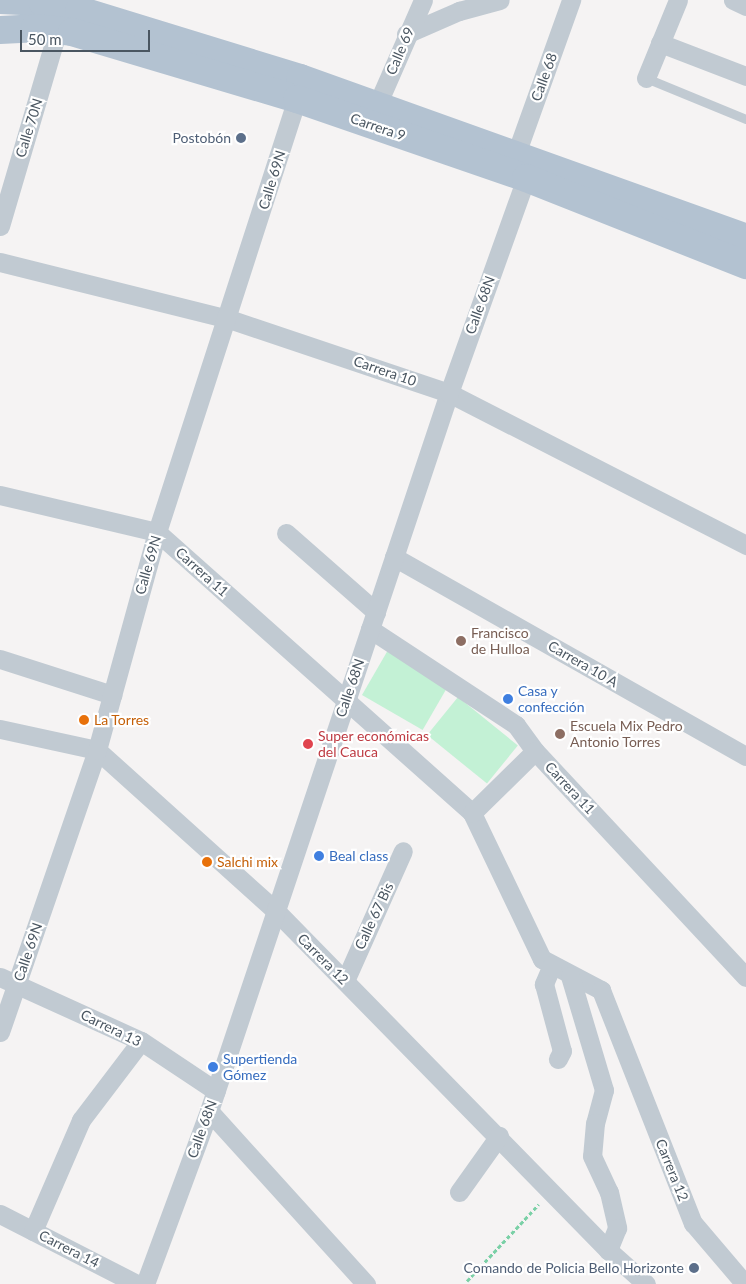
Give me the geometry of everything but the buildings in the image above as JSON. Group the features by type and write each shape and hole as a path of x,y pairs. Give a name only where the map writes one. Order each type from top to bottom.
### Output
{"main road":[{"name":"Carrera 9","path":"0,0 42,2 80,10 378,103 746,265"},
{"name":"Carrera 9","path":"0,30 58,30 521,166 746,238"}],"street":[{"name":"Calle 69","path":"378,103 406,34 423,0"},
{"path":"406,34 459,11 500,0"},
{"name":"Calle 68","path":"521,166 571,0"},
{"path":"646,78 678,0"},
{"path":"733,0 746,6"},
{"name":"Calle 70N","path":"0,226 58,30"},
{"path":"660,43 746,76"},
{"name":"Calle 69N","path":"0,1032 9,980 97,750 158,532 229,319 297,99"},
{"name":"Calle 68N","path":"145,1284 216,1091 274,910 449,393 521,166"},
{"name":"Carrera 10","path":"0,262 229,319 449,393 746,545"},
{"name":"Carrera 11","path":"0,495 158,532 345,702"},
{"name":"Carrera 11","path":"286,533 373,621 516,725 535,751 746,977"},
{"name":"Carrera 10 A","path":"394,557 746,756"},
{"path":"0,659 112,695"},
{"name":"Carrera 12","path":"345,702 472,813 542,959 570,976 601,990 693,1223 742,1278"},
{"name":"Carrera 12","path":"0,728 97,750 274,910 499,1136 608,1250 646,1284"},
{"path":"472,813 535,751"},
{"name":"Calle 67 Bis","path":"344,980 404,851"},
{"path":"552,965 544,984 562,1051 558,1059"},
{"path":"570,976 604,1090 594,1131 592,1156 609,1192 617,1228 608,1250"},
{"name":"Carrera 13","path":"9,980 141,1041 216,1091"},
{"path":"33,1231 81,1120 141,1041"},
{"path":"209,1111 366,1284"},
{"path":"459,1192 499,1136"},
{"name":"Carrera 14","path":"0,1214 138,1284"}],"lane":[{"path":"646,78 746,119"}],"path":[{"path":"467,1281 552,1191"}],"green space":[{"path":"388,650 449,685 423,730 362,695"},
{"path":"458,697 518,745 487,784 427,735"}],"place":[{"name":"Postobón","path":"241,138"},
{"name":"Francisco de Hulloa","path":"461,641"},
{"name":"Casa y confección","path":"508,699"},
{"name":"La Torres","path":"84,720"},
{"name":"Escuela Mix Pedro Antonio Torres","path":"560,734"},
{"name":"Super económicas del Cauca","path":"308,744"},
{"name":"Beal class","path":"319,856"},
{"name":"Salchi mix","path":"207,862"},
{"name":"Supertienda Gómez","path":"213,1067"},
{"name":"Comando de Policia Bello Horizonte","path":"694,1268"}]}
